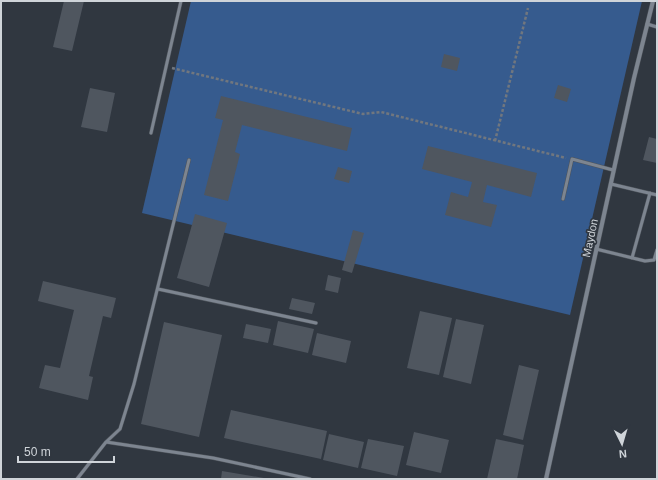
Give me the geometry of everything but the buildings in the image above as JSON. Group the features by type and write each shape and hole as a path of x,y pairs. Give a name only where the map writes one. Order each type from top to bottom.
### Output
{"street":[{"name":"Maydon","path":"546,479 596,249 653,1"}],"lane":[{"path":"151,133 181,1"},
{"path":"647,24 657,26"},
{"path":"563,199 572,159 614,170"},
{"path":"77,479 106,442 120,429 134,384 189,160"},
{"path":"611,184 657,195"},
{"path":"632,258 650,193"},
{"path":"596,249 645,261 654,260 657,250"},
{"path":"158,289 316,323"},
{"path":"106,442 213,458 310,479"}],"path":[{"path":"495,141 528,8"},
{"path":"166,67 363,114 381,112 572,159"}],"shaded area":[{"path":"191,1 642,1 570,315 142,213"}]}
